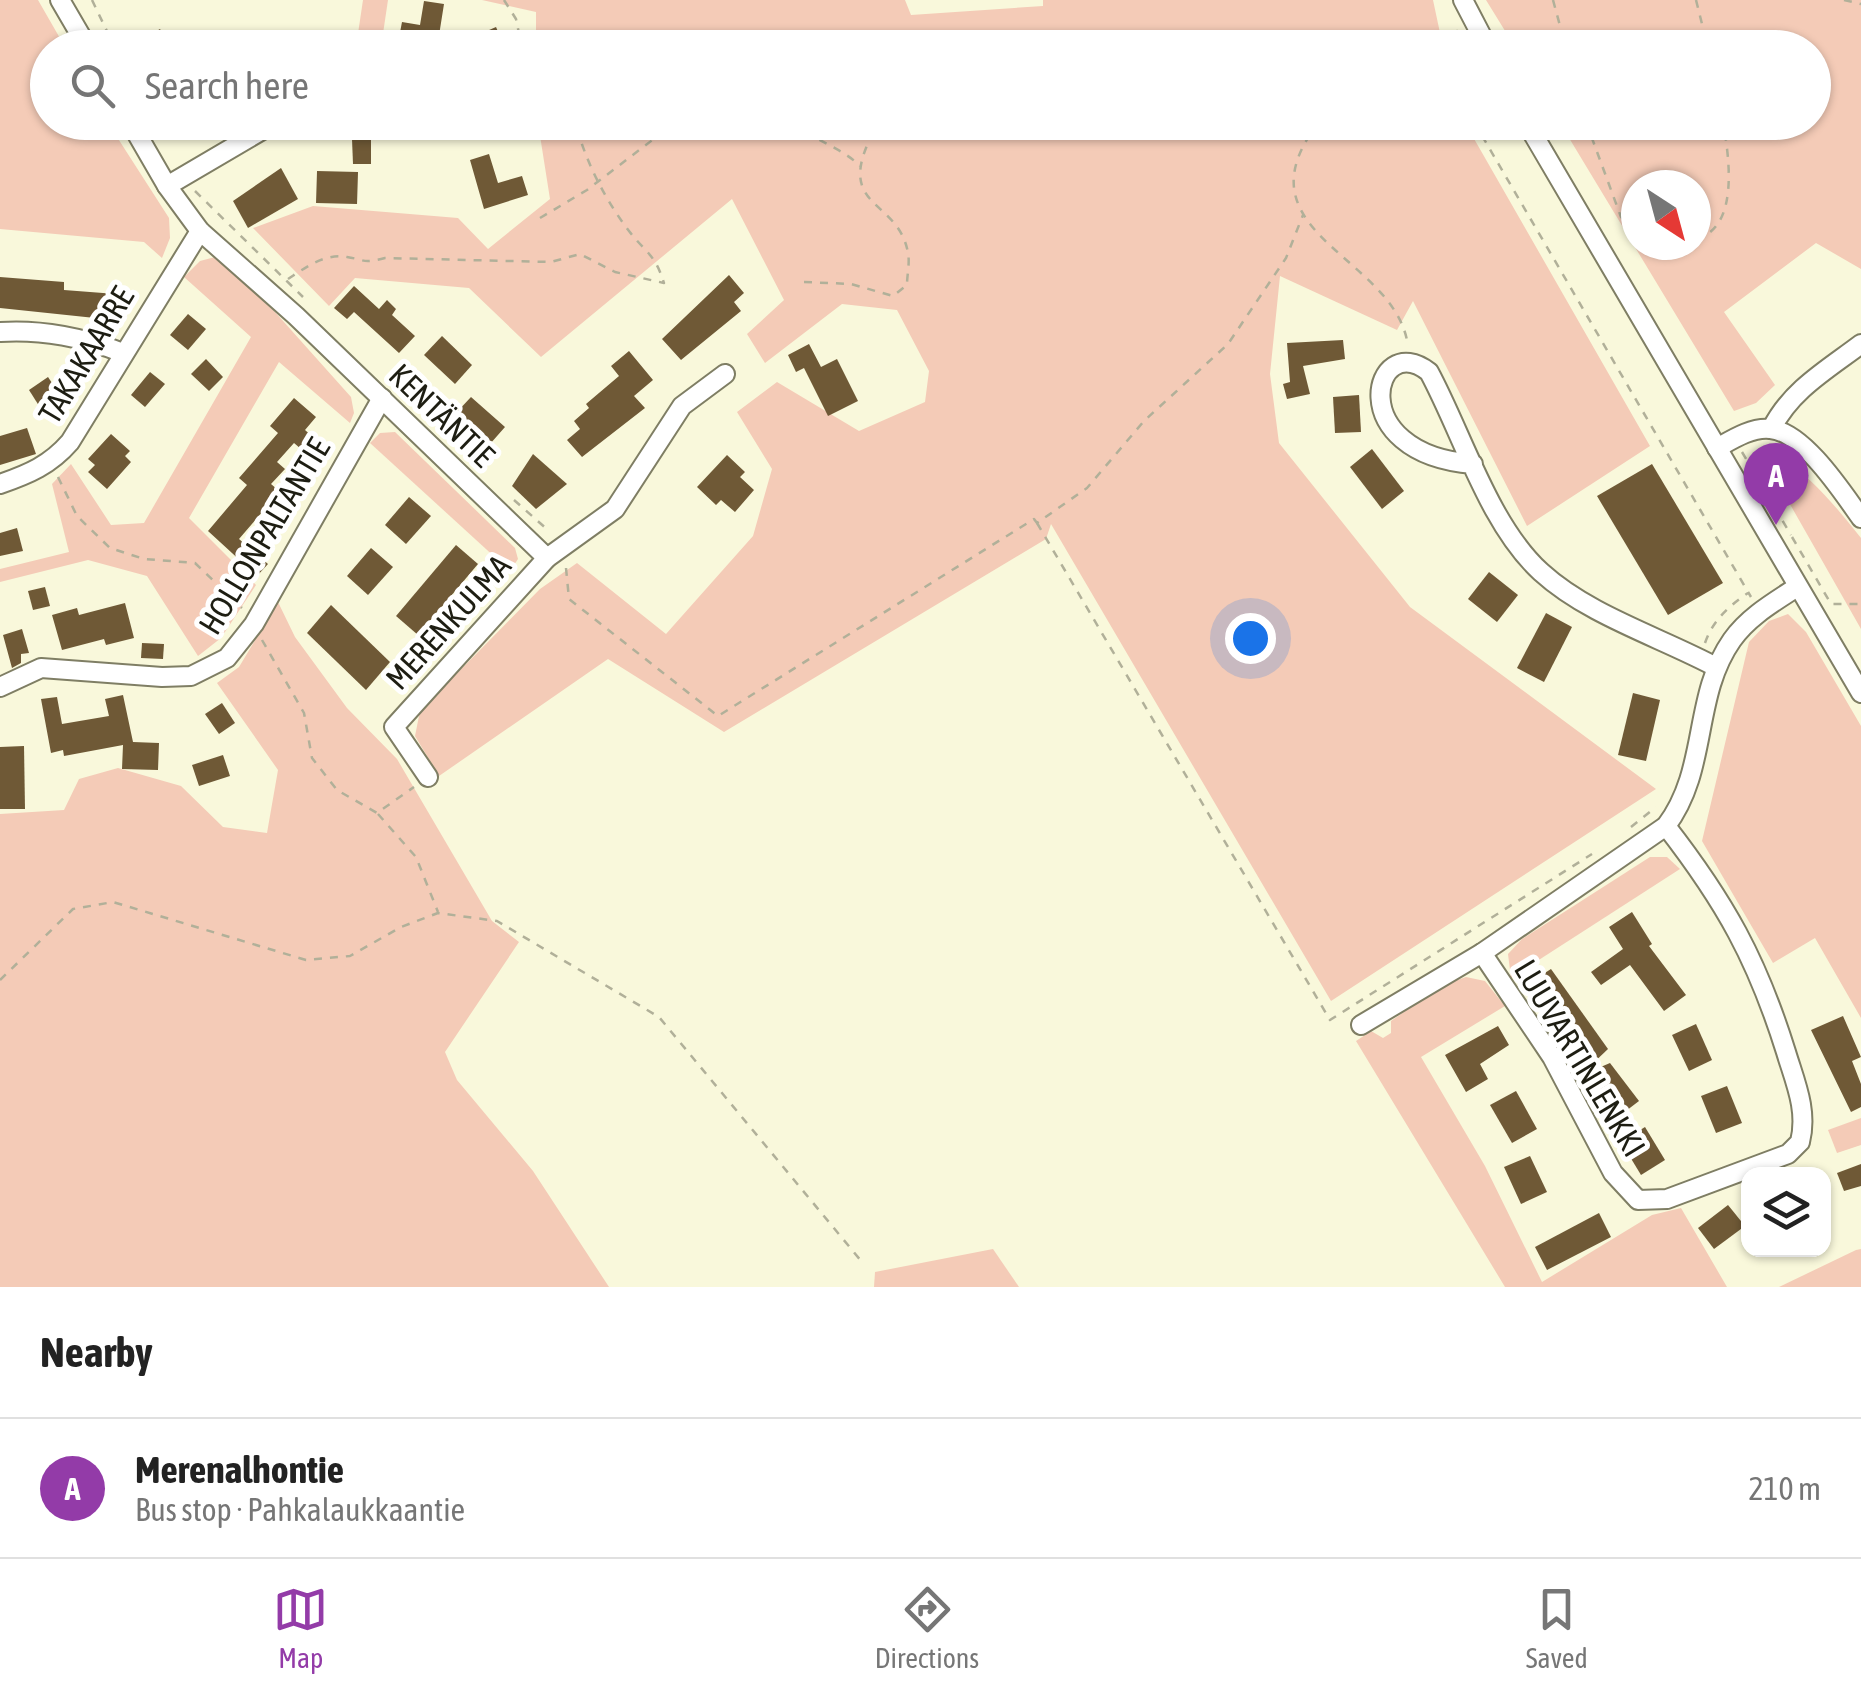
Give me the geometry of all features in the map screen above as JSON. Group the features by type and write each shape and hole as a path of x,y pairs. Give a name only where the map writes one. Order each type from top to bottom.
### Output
{"street":[{"path":"60,0 78,30"},
{"path":"1463,0 1479,30"},
{"name":"KENTÄNTIE","path":"140,140 200,231 296,316 546,558"},
{"path":"167,186 245,140"},
{"path":"1537,140 1726,443 1772,544 1861,693"},
{"name":"TAKAKAARRE","path":"0,484 54,460 70,442 200,231"},
{"path":"0,332 24,330 101,344 123,354"},
{"path":"1726,443 1772,428 1782,408 1800,389 1861,344"},
{"path":"1473,464 1444,462 1411,448 1384,419 1378,388 1388,371 1410,362 1428,372 1473,464 1519,546 1538,570 1584,600 1707,662"},
{"path":"546,558 615,509 682,406 725,374"},
{"name":"HOLLONPALTANTIE","path":"0,687 42,668 162,678 191,676 226,658 254,624 382,398"},
{"path":"1772,428 1800,443 1861,518"},
{"name":"MERENKULMA","path":"428,777 394,727 546,558"},
{"path":"1360,1024 1482,953 1666,826 1679,808 1697,763 1707,694 1707,662 1760,612 1797,587"},
{"name":"LUUVARTINLENKKI","path":"1482,953 1552,1057 1613,1174 1638,1200 1668,1200 1788,1154 1800,1142 1803,1106 1758,967 1720,900 1666,826"}],"path":[{"path":"92,0 107,30"},
{"path":"504,0 518,30"},
{"path":"1553,0 1561,30"},
{"path":"1696,0 1704,30"},
{"path":"1844,0 1861,4"},
{"path":"288,279 312,263 336,258 348,257 362,264 385,258 551,262 580,254 615,272 664,283 656,257 631,234 597,182 582,140"},
{"path":"540,218 652,140"},
{"path":"814,140 849,155 861,167"},
{"path":"804,282 852,284 892,296 907,285 908,252 893,225 872,204 860,178 862,150 868,140"},
{"path":"1306,140 1295,164 1293,189 1304,215 1321,240 1398,310 1410,362"},
{"path":"1484,140 1760,612"},
{"path":"1593,140 1621,218"},
{"path":"1711,233 1720,223 1731,165 1726,140"},
{"path":"1037,523 1087,488 1144,420 1228,344 1286,258 1304,215"},
{"path":"1726,443 1792,537 1831,604 1861,604"},
{"path":"564,545 569,599 718,716 1034,519 1330,1020 1600,849"},
{"path":"1772,544 1792,537"},
{"path":"1707,662 1710,628 1748,593"},
{"path":"1626,831 1653,811 1663,797"},
{"path":"377,813 416,857 438,913"},
{"path":"0,980 72,909 113,902 306,960 350,956 401,927 438,913 497,920 659,1017 862,1262"}],"shaded area":[{"path":"0,0 38,0 55,30 30,30 30,140 119,140 169,218 170,238 162,258 144,242 0,229"},
{"path":"363,0 388,0 384,30 359,30"},
{"path":"482,0 905,0 911,15 1043,6 1043,0 1433,0 1439,30 536,30 536,12"},
{"path":"1486,0 1861,0 1861,269 1816,243 1724,312 1775,385 1756,403 1734,411 1643,260 1711,260 1711,170 1621,170 1621,224 1570,140 1831,140 1831,30 1505,30"},
{"path":"541,140 1475,140 1650,446 1527,526 1413,301 1397,330 1280,276 1270,374 1279,443 1410,607 1656,789 1331,1001 1051,524 1046,539 724,732 608,659 439,776 415,736 420,711 540,589 577,563 666,634 753,536 772,469 737,412 777,382 859,431 925,402 929,371 897,310 842,304 765,363 747,334 784,300 732,199 541,357 469,288 355,278 329,306 253,228 313,206 458,218 488,249 550,199"},
{"path":"215,257 275,312 351,397 354,413 350,423 279,362 189,518 256,585 221,638 198,656 147,576 88,560 0,582 0,569 69,552 52,484 71,464 111,525 144,523 251,337 184,277 200,261"},
{"path":"395,432 515,548 518,559 510,571 370,443 380,433"},
{"path":"1758,448 1803,474 1861,538 1861,629"},
{"path":"278,602 295,637 347,708 397,759 492,921 519,942 445,1052 457,1080 533,1171 609,1287 0,1287 0,814 64,810 79,779 118,768 181,786 223,827 267,833 278,770 217,683 239,667"},
{"path":"1788,614 1806,632 1861,726 1861,1018 1815,938 1773,963 1702,841 1749,642 1769,621"},
{"path":"1650,857 1667,857 1680,869 1511,978 1508,954 1522,939"},
{"path":"1466,977 1485,981 1505,1006 1421,1057 1485,1166 1542,1282 1652,1215 1681,1208 1727,1287 1505,1287 1356,1041 1371,1031 1383,1038 1391,1033 1391,1021 1441,986"},
{"path":"1861,1118 1861,1145 1837,1153 1828,1130"},
{"path":"993,1249 1019,1287 874,1287 875,1272"},
{"path":"1861,1249 1861,1287 1779,1287 1856,1250"}],"building":[{"path":"424,1 444,4 440,30 400,30 402,22 420,25"},
{"path":"352,140 371,140 371,164 353,164"},
{"path":"489,154 498,183 522,176 528,195 484,209 470,160"},
{"path":"281,168 298,199 248,228 233,201"},
{"path":"317,171 358,172 357,204 316,203"},
{"path":"729,275 744,293 734,302 741,311 681,360 662,339"},
{"path":"0,277 64,282 64,290 116,294 114,320 0,308"},
{"path":"354,286 379,309 387,300 396,309 392,315 415,336 399,353 354,312 347,319 334,308"},
{"path":"188,314 206,329 188,350 170,335"},
{"path":"442,336 472,365 455,384 424,355"},
{"path":"1343,340 1345,359 1303,366 1310,394 1287,399 1283,384 1290,382 1287,343"},
{"path":"809,344 821,367 837,359 858,401 828,416 804,368 796,372 788,355"},
{"path":"629,351 653,380 634,396 645,408 582,457 567,440 580,429 574,421 589,408 586,404 619,376 611,366"},
{"path":"206,359 223,377 209,391 191,374"},
{"path":"150,372 165,384 145,407 131,395"},
{"path":"48,377 68,407 48,420 29,390"},
{"path":"1359,395 1361,432 1335,433 1333,397"},
{"path":"471,397 505,427 490,444 484,438 473,450 452,430 462,418 456,413"},
{"path":"294,398 316,417 305,430 332,454 321,466 294,443 277,462 285,469 271,484 299,508 288,521 269,504 239,539 268,564 257,576 208,531 247,485 239,478 278,433 270,426"},
{"path":"27,428 36,454 0,465 0,436"},
{"path":"111,434 130,451 125,456 131,462 107,489 88,472 95,465 88,459"},
{"path":"1372,449 1404,491 1382,509 1350,467"},
{"path":"533,454 567,484 536,509 512,486"},
{"path":"727,455 745,472 740,477 754,490 735,512 721,500 716,505 697,487"},
{"path":"1652,464 1723,583 1668,615 1597,496"},
{"path":"409,497 431,516 406,544 385,525"},
{"path":"17,528 23,551 0,556 0,533"},
{"path":"456,545 478,564 418,635 396,616"},
{"path":"371,548 393,567 368,595 347,576"},
{"path":"1489,572 1518,595 1497,622 1468,599"},
{"path":"45,587 50,606 33,610 28,591"},
{"path":"125,603 134,638 106,645 104,639 62,650 52,615 77,608 79,615"},
{"path":"331,605 390,662 366,690 307,633"},
{"path":"1546,613 1572,627 1544,682 1517,668"},
{"path":"22,629 29,653 21,654 21,663 12,668 3,635"},
{"path":"142,643 164,644 163,659 141,658"},
{"path":"1633,693 1660,700 1646,761 1618,755"},
{"path":"123,695 133,742 159,743 158,770 122,769 123,745 64,756 63,750 51,753 41,699 57,697 62,724 109,716 105,699"},
{"path":"222,703 235,723 219,734 205,714"},
{"path":"24,746 25,809 0,809 0,747"},
{"path":"223,755 230,776 199,786 192,765"},
{"path":"1632,912 1652,944 1649,946 1686,995 1664,1011 1630,965 1601,985 1591,972 1623,949 1609,927"},
{"path":"1551,969 1608,1049 1587,1069 1529,983"},
{"path":"1843,1016 1861,1057 1852,1061 1861,1084 1861,1107 1851,1112 1811,1030"},
{"path":"1696,1024 1712,1060 1689,1071 1672,1035"},
{"path":"1498,1026 1509,1045 1480,1064 1488,1079 1466,1092 1445,1055"},
{"path":"1610,1063 1639,1101 1618,1117 1589,1072"},
{"path":"1727,1086 1742,1123 1716,1133 1701,1096"},
{"path":"1516,1091 1537,1129 1512,1143 1490,1105"},
{"path":"1645,1127 1665,1160 1641,1175 1621,1142"},
{"path":"1530,1156 1547,1192 1521,1204 1504,1167"},
{"path":"1861,1164 1861,1186 1844,1191 1837,1173"},
{"path":"1728,1205 1741,1221 1741,1229 1714,1249 1698,1228"},
{"path":"1599,1213 1611,1237 1547,1270 1535,1247"}],"place":[{"name":"Merenalhontie","path":"1776,525"}]}
